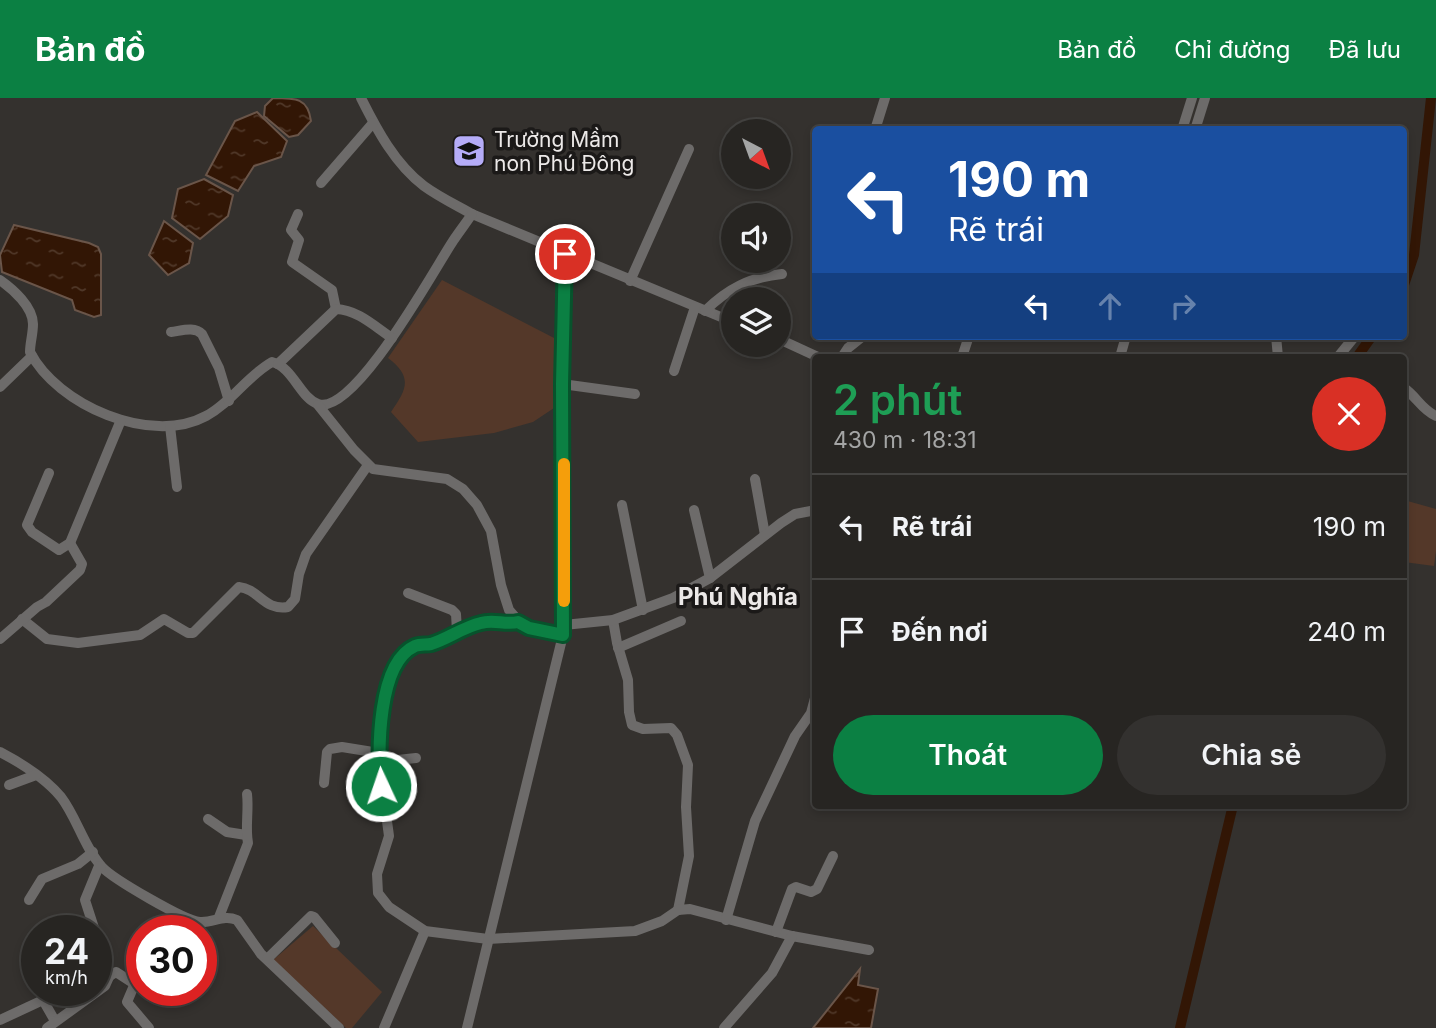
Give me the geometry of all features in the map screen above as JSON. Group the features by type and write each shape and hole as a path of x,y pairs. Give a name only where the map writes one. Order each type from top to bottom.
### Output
{"street":[{"path":"361,98 394,156 435,194 472,214 721,317"},
{"path":"876,126 885,98"},
{"path":"1183,126 1192,98"},
{"path":"1196,126 1205,98"},
{"path":"321,183 373,122"},
{"path":"630,281 689,149"},
{"path":"298,214 291,230 299,240 292,262 332,290 337,309"},
{"path":"318,405 336,402 355,385 392,338 472,214"},
{"path":"467,1028 564,630 562,384 565,254"},
{"path":"674,371 700,309 747,281 782,274"},
{"path":"0,280 21,298 32,316 30,349 44,373 68,394 121,420 170,426 203,418 229,401 256,371 272,362 284,367 368,465 387,472 447,479 463,489 477,505 491,531 509,610 518,622 529,628 564,630 612,620 673,598 710,578 795,514 812,511"},
{"path":"278,364 337,309 359,315 392,338"},
{"path":"171,332 193,329 202,334 219,369 229,401"},
{"path":"844,354 858,340"},
{"path":"1340,354 1352,340"},
{"path":"791,345 812,354"},
{"path":"0,387 32,356"},
{"path":"562,384 635,394"},
{"path":"1407,390 1426,410 1436,416"},
{"path":"49,473 27,525 32,532 59,550 70,543 121,420"},
{"path":"170,426 177,487"},
{"path":"22,619 47,639 78,643 140,635 164,619 188,633 193,632 239,587 246,588 273,607 288,607 295,599 306,554 368,465"},
{"path":"755,479 765,536"},
{"path":"622,505 643,610"},
{"path":"694,510 710,578"},
{"path":"0,639 22,619 46,603 80,570 82,564 70,543"},
{"path":"408,593 452,610 456,614 457,631"},
{"path":"612,620 627,674 632,725 643,729 671,728 677,735 687,760 689,856 678,910"},
{"path":"518,622 509,624 485,621 433,643 414,646 399,661 389,679 381,715 379,757 389,836 377,874 378,894 389,907 425,931 488,939 635,931 662,921 678,910 690,909 792,936 869,950"},
{"path":"618,648 681,621"},
{"path":"726,920 755,821 795,736 812,709"},
{"path":"324,783 327,752 330,749 342,747 379,757 416,758"},
{"path":"0,752 36,775 61,797 101,867 154,901 182,915"},
{"path":"9,785 36,775"},
{"path":"247,794 248,843 219,917 237,920 256,948 339,1028"},
{"path":"208,819 227,832 246,835"},
{"path":"29,900 42,879 78,864 93,852"},
{"path":"776,932 792,889 796,887 814,891 833,856"},
{"path":"90,915 85,900 94,876 99,866 101,867"},
{"path":"267,959 313,916 335,943"},
{"path":"384,1028 425,931"},
{"path":"724,1028 772,974 792,936"},
{"path":"0,1020 43,1000 51,1025 77,1006"},
{"path":"130,1006 149,1028"}],"shaded area":[{"path":"442,280 556,339 557,406 533,422 494,433 418,442 391,412 401,397 405,384 401,371 388,358"},
{"path":"1407,501 1436,509 1434,566 1407,562"},
{"path":"313,926 382,992 352,1028 346,1028 273,960"}],"water":[{"path":"273,98 294,99 307,108 311,121 298,135 289,137 264,116 265,106"},
{"path":"257,112 287,141 281,157 254,166 238,191 206,175 235,121"},
{"path":"204,179 233,195 228,216 200,239 172,218 178,189"},
{"path":"164,221 193,243 189,263 168,275 149,255"},
{"path":"14,225 98,247 101,254 101,315 94,317 75,310 72,300 2,272 0,255"},
{"path":"860,969 858,985 878,989 871,1028 813,1028"}],"waterway":[{"path":"1407,276 1414,255 1431,98"},
{"path":"1359,354 1369,340"},
{"path":"1180,1028 1232,809"}],"slow traffic":[{"path":"564,464 564,601"}],"place":[{"name":"Trường Mầm non Phú Đông","path":"469,151"}],"district":[{"name":"Phú Nghĩa","path":"738,596"}],"route":[{"path":"381,786 381,715 389,679 399,661 414,646 433,643 485,621 509,624 518,622 529,628 563,635 562,384 565,254"}]}
